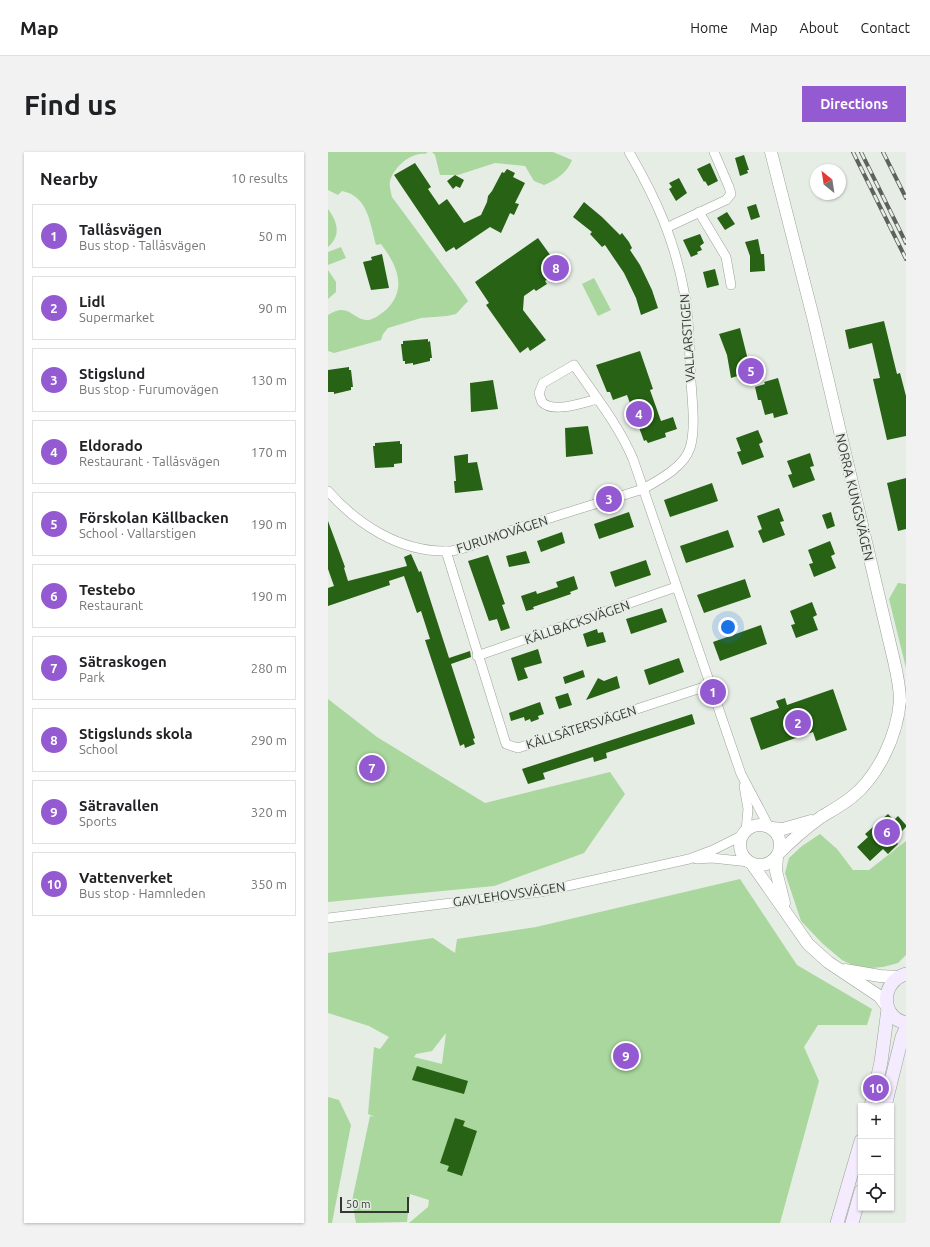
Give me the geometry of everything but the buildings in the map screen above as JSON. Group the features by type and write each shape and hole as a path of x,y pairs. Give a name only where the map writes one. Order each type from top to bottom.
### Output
{"main road":[{"path":"872,1103 881,1062 888,989 904,974"},
{"path":"887,1007 897,1020 906,1023"},
{"path":"885,1103 902,1036 906,1029"},
{"path":"837,1223 858,1151"},
{"path":"852,1223 858,1202"}],"street":[{"name":"VALLARSTIGEN","path":"629,152 648,185 668,227 686,297 693,421 690,448 679,465 643,489"},
{"path":"668,227 726,200 731,194 730,187 714,152"},
{"name":"NORRA KUNGSVÄGEN","path":"771,152 814,321 898,679 900,700 892,738 884,755 866,782 853,796 800,833 778,855"},
{"path":"699,212 726,257 731,285"},
{"path":"598,399 563,408 549,406 542,402 539,393 543,383 574,365 598,399 623,436 643,489 741,774 748,809 740,847 744,858 750,863 787,912 808,944 838,969 879,996 887,1007"},
{"name":"FURUMOVÄGEN","path":"328,491 372,530 401,542 446,551 461,549 499,534 643,489"},
{"name":"KÄLLSÄTERSVÄGEN","path":"446,551 506,744 518,748 710,685"},
{"name":"KÄLLBACKSVÄGEN","path":"478,656 676,587"},
{"path":"741,774 770,827 780,839 776,871 787,912"},
{"name":"NORRA KUNGSVÄGEN","path":"770,827 783,829 821,817"},
{"path":"744,833 757,825 770,827"},
{"name":"GAVLEHOVSVÄGEN","path":"328,918 540,892 689,859 713,850 744,833"},
{"path":"750,863 757,865 768,864 778,855"},
{"name":"GAVLEHOVSVÄGEN","path":"689,859 712,858 750,863"},
{"path":"838,969 874,976 904,974"}],"green space":[{"path":"328,152 428,152 425,154 414,155 399,166 390,181 390,189 392,197 468,301 456,314 421,318 388,328 383,334 381,340 334,353 328,351 328,315 335,311 341,310 346,311 358,318 368,320 372,319 386,310 393,302 397,294 398,277 392,260 387,252 381,244 376,245 363,204 351,194 342,191 338,195 328,190"},
{"path":"432,152 553,152 572,160 561,176 544,185 534,181 525,166 495,163 458,175 440,175 435,155"},
{"path":"328,209 334,219 337,229 335,238 328,247"},
{"path":"341,247 346,258 328,265 328,252"},
{"path":"328,270 336,282 336,292 328,299"},
{"path":"594,278 611,310 598,316 582,284"},
{"path":"898,583 906,584 906,668 889,599"},
{"path":"328,699 377,737 485,803 610,772 625,794 584,853 494,886 328,902"},
{"path":"820,834 837,849 853,870 869,870 906,841 906,955 898,963 883,967 860,969 842,960 823,944 801,921 785,873 789,858 802,846"},
{"path":"740,879 797,965 872,1009 867,1025 818,1025 804,1047 819,1081 780,1223 409,1223 428,1207 429,1200 410,1194 407,1222 356,1223 352,1201 370,1116 375,1117 368,1114 374,1047 380,1049 389,1037 369,1026 328,1013 328,953 433,938 455,953 457,939 536,927","holes":["446,1033 442,1064 414,1057 416,1054 432,1051"]},
{"path":"328,1097 339,1100 351,1125 332,1223 328,1223"}],"railway":[{"path":"853,152 906,259"},
{"path":"861,152 906,243"},
{"path":"883,152 906,198"}],"place":[{"name":"Stigslunds skola","path":"556,268"},
{"name":"Förskolan Källbacken","path":"751,371"},
{"name":"Eldorado","path":"639,414"},
{"name":"Stigslund","path":"609,499"},
{"name":"Tallåsvägen","path":"713,692"},
{"name":"Lidl","path":"798,723"},
{"name":"Sätraskogen","path":"372,768"},
{"name":"Testebo","path":"887,832"},
{"name":"Sätravallen","path":"626,1056"},
{"name":"Vattenverket","path":"876,1088"}]}
